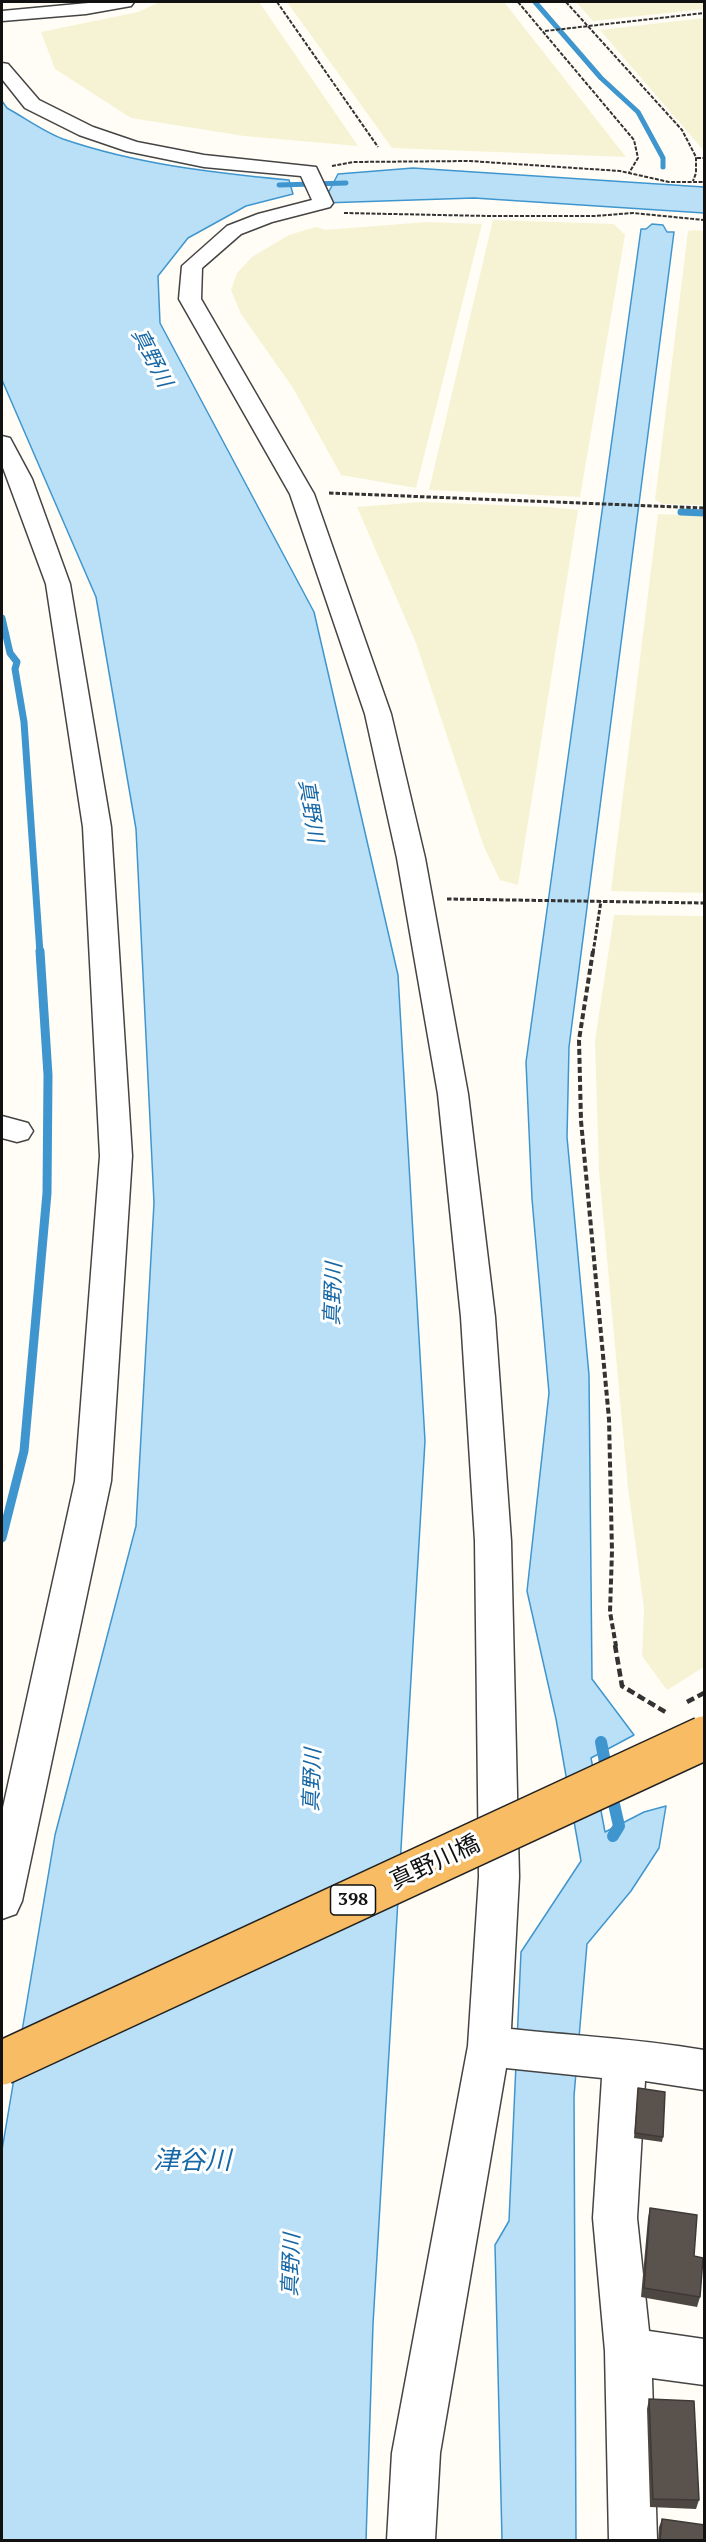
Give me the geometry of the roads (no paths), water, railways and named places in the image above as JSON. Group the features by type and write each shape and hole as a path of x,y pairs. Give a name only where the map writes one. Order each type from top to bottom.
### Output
{"highway":[{"name":"真野川橋","path":"2,2062 705,1738"}],"street":[{"path":"2,16 86,9 125,2"},
{"path":"2,68 32,105 86,131 133,147 204,161 311,174 323,203 265,218 234,230 192,266 190,299 302,494 378,714 418,899 453,1094 478,1317 493,1541 499,1877 489,2046 416,2453 411,2541"},
{"path":"2,443 20,479 58,584 90,780 97,827 116,1155 93,1481 2,1901"},
{"path":"489,2046 705,2070"},
{"path":"606,2058 615,2218 628,2351 633,2541"},
{"path":"628,2351 705,2362"}],"water":[{"name":"津谷川","path":"2,101 7,108 42,129 91,148 203,171 289,180 293,194 246,206 188,238 158,276 160,323 314,612 398,975 425,1441 373,2324 366,2540 2,2540 2,2150 55,1835 136,1526 154,1203 136,829 96,597 2,380"},
{"path":"413,168 704,187 704,213 474,198 323,203 338,174"},
{"path":"652,224 663,225 667,232 674,232 569,1047 567,1137 589,1375 592,1679 634,1735 591,1758 605,1832 644,1812 666,1806 659,1848 631,1891 587,1944 574,2096 576,2540 502,2540 495,2245 509,2221 521,1952 581,1861 556,1719 527,1591 549,1393 532,1199 526,1062 641,229 646,229"}],"waterway":[{"path":"535,2 601,78 638,112 663,158 663,167"},
{"path":"279,185 346,183"},
{"path":"681,512 704,513"},
{"path":"2,618 10,653 17,662 15,669 24,722 40,953"},
{"path":"2,1538 24,1451 47,1193 48,1075 40,951"},
{"path":"601,1742 607,1772"},
{"path":"611,1791 619,1826 613,1836"}],"water label":[{"name":"真野川","path":"151,358"},
{"name":"真野川","path":"310,811"},
{"name":"真野川","path":"334,1294"},
{"name":"真野川","path":"313,1780"},
{"name":"真野川","path":"292,2265"}]}
